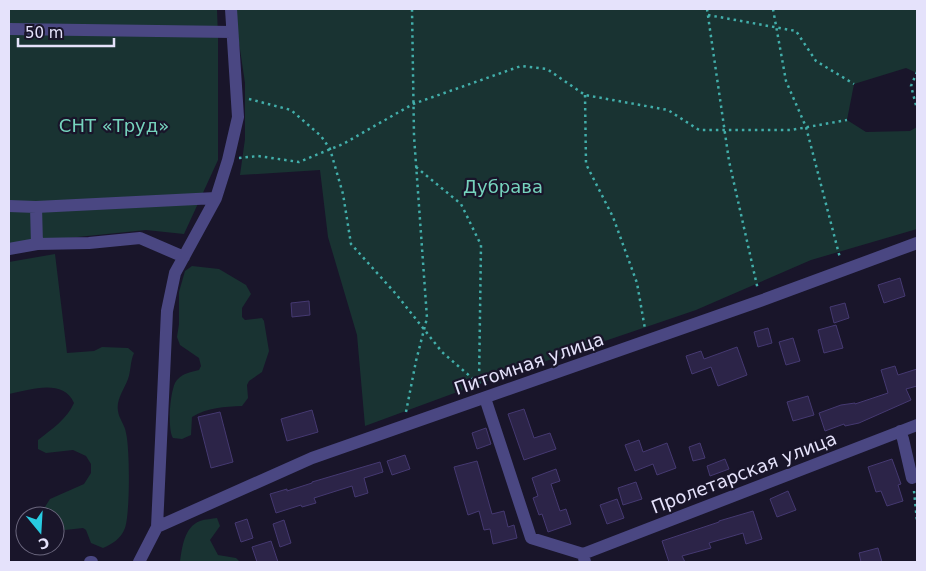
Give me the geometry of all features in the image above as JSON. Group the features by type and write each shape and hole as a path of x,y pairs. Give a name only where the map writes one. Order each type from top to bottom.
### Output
{"street":[{"path":"139,562 156,527 167,311 175,273 216,198 228,160 238,117 231,9"},
{"path":"9,29 232,32"},
{"path":"9,206 36,207 216,198"},
{"path":"36,207 37,244"},
{"path":"9,249 37,244 88,243 140,238 184,257"},
{"name":"Питомная улица","path":"156,527 312,458 917,244"},
{"path":"485,398 531,538 584,558"},
{"name":"Пролетарская улица","path":"584,558 917,425"},
{"path":"900,431 912,478"}],"path":[{"path":"404,426 416,361 427,318 416,167 412,9"},
{"path":"707,9 729,161 760,301"},
{"path":"773,9 786,81 806,127 844,271"},
{"path":"708,15 796,31 816,61 854,84"},
{"path":"228,160 258,156 299,162 343,144 413,104 521,66 547,69 585,95 668,110 699,130 791,130 848,120"},
{"path":"917,72 912,86 917,109"},
{"path":"585,95 586,164 613,217 634,275 647,341"},
{"path":"245,98 291,110 321,136 330,149 342,194 351,244 396,294 442,352 478,384 485,398"},
{"path":"416,167 461,204 481,245 478,384"},
{"path":"912,478 917,521"}],"green space":[{"name":"СНТ «Труд»","path":"9,9 217,9 218,160 184,234 146,230 9,244"},
{"name":"Дубрава","path":"234,9 917,9 917,73 906,68 854,84 847,120 866,132 910,131 917,127 917,229 811,260 696,310 479,384 365,426 357,335 328,237 320,170 240,175 245,139 245,83"},
{"path":"55,254 67,353 94,351 102,347 128,348 134,353 129,376 119,399 118,407 125,430 128,453 129,496 127,521 119,538 103,548 91,543 86,530 83,528 65,530 65,506 46,506 50,499 84,484 91,473 91,464 86,456 73,450 46,453 38,449 38,440 54,428 71,409 74,403 69,395 62,390 54,388 36,388 9,394 9,262"},
{"path":"192,266 219,269 246,285 251,294 242,308 242,317 245,320 262,318 269,351 262,372 249,381 247,385 248,398 242,406 216,408 192,417 191,435 182,439 173,438 171,433 170,418 173,391 179,378 187,373 199,370 201,366 199,358 180,345 177,337 179,292 185,271"},
{"path":"217,518 220,526 210,540 218,555 236,558 240,562 180,562 185,538 190,528 200,521"}],"building":[{"path":"900,278 905,296 884,303 878,285"},
{"path":"309,301 310,315 292,317 291,303"},
{"path":"845,303 849,318 834,323 830,307"},
{"path":"836,325 843,348 824,353 818,330"},
{"path":"768,328 772,343 758,347 754,332"},
{"path":"793,338 800,361 786,365 779,342"},
{"path":"737,347 747,375 718,386 711,367 692,374 686,356 701,351 704,359"},
{"path":"895,366 898,375 917,369 917,386 906,389 911,400 859,423 845,426 844,424 825,431 819,413 841,405 855,404 888,393 881,370"},
{"path":"808,396 814,415 793,421 787,402"},
{"path":"524,409 534,438 550,433 556,449 524,460 508,414"},
{"path":"312,410 318,432 287,441 281,419"},
{"path":"220,412 233,462 211,468 198,417"},
{"path":"486,428 491,444 477,449 472,433"},
{"path":"639,440 643,452 667,443 676,468 657,475 653,464 635,471 625,445"},
{"path":"700,443 705,458 693,461 689,447"},
{"path":"405,455 410,469 392,475 387,461"},
{"path":"725,459 729,469 710,476 707,466"},
{"path":"892,459 901,484 898,485 903,501 887,506 881,491 876,492 868,467"},
{"path":"477,461 492,514 504,511 508,527 514,525 517,538 493,544 490,529 484,530 479,511 468,515 454,467"},
{"path":"380,462 383,472 364,478 368,493 355,497 352,486 314,498 316,503 302,507 301,505 276,513 270,494 287,489 287,491"},
{"path":"556,469 560,481 551,484 560,511 566,509 571,524 548,532 542,514 539,515 533,498 538,496 532,478"},
{"path":"636,482 642,499 623,505 618,488"},
{"path":"788,491 796,510 777,517 770,499"},
{"path":"617,499 624,518 607,524 600,505"},
{"path":"753,511 762,539 746,544 743,533 709,543 711,548 682,556 685,562 669,562 662,541"},
{"path":"247,519 253,538 241,542 235,523"},
{"path":"284,520 291,543 280,547 273,524"},
{"path":"271,541 278,562 257,562 252,547"},
{"path":"878,548 882,562 861,562 859,553"}]}
